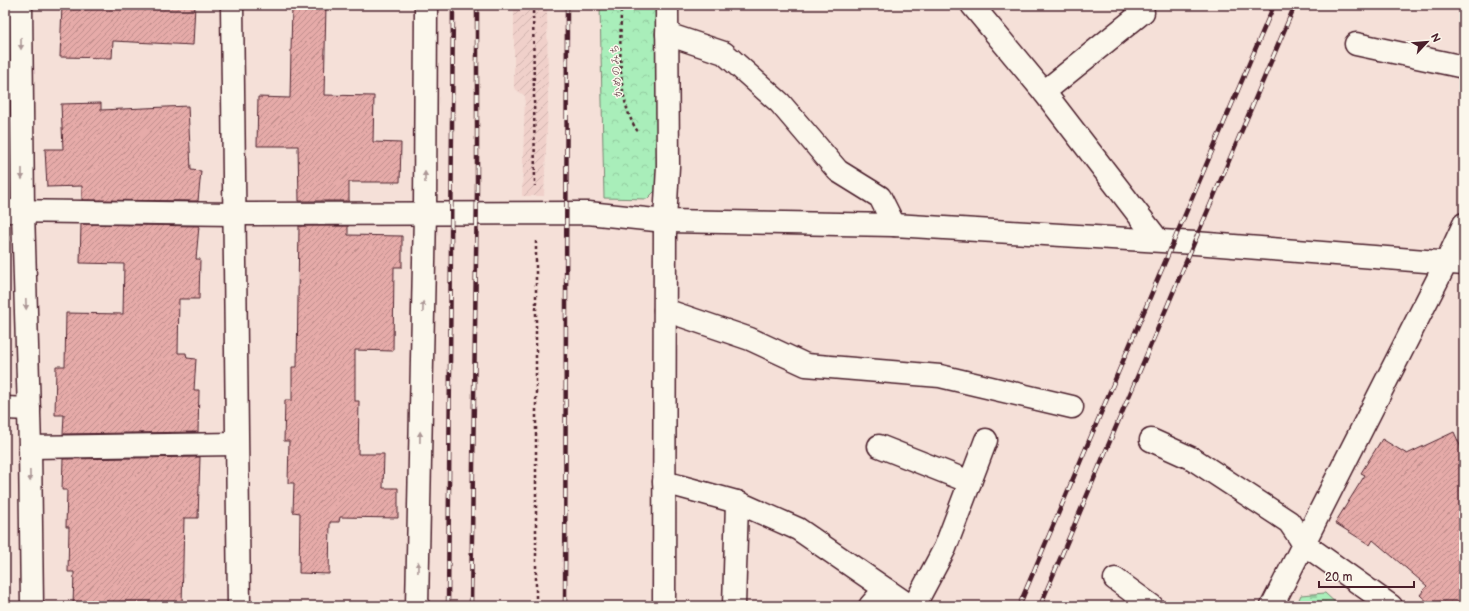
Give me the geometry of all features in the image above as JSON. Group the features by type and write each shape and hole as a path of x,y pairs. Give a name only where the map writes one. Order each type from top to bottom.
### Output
{"street":[{"path":"232,5 239,606"},
{"path":"417,606 425,213 426,5"},
{"path":"664,606 665,310 668,166 667,5"},
{"path":"972,5 1044,92 1158,240"},
{"path":"1044,92 1143,12 1136,5"},
{"path":"16,11 14,211 29,409 32,606"},
{"path":"667,34 724,53 780,103 838,171 880,196 894,225"},
{"path":"1356,44 1464,67"},
{"path":"14,211 234,214 604,214 666,221 894,225 1158,240 1455,264"},
{"path":"1272,606 1455,264 1464,224"},
{"path":"665,310 750,339 806,365 940,376 1072,407"},
{"path":"5,408 29,409"},
{"path":"914,606 945,548 986,440"},
{"path":"1151,440 1193,459 1289,522 1304,544 1391,606"},
{"path":"30,447 236,444"},
{"path":"879,446 970,482"},
{"path":"664,482 737,502 798,530 910,606"},
{"path":"734,606 737,502"},
{"path":"1115,579 1152,606"},
{"path":"870,606 885,589"}],"path":[{"path":"533,5 536,606"},
{"name":"かめのみち","path":"621,5 622,76 625,101 635,128 640,134"}],"shaded area":[{"path":"514,5 547,5 548,103 544,196 522,196 525,96 514,88"}],"green space":[{"path":"600,5 660,5 658,188 647,199 604,198"},
{"path":"1325,593 1339,606 1296,606 1301,595"}],"building":[{"path":"62,5 195,5 193,45 113,41 112,58 60,57"},
{"path":"292,5 326,5 324,95 374,96 373,142 401,143 400,182 349,182 349,201 299,201 298,146 257,146 258,97 290,98"},
{"path":"101,103 101,110 188,106 191,170 201,171 198,201 82,200 82,186 47,187 45,149 63,149 61,104"},
{"path":"81,224 199,226 196,259 200,259 199,299 179,299 178,353 186,353 187,358 196,359 194,390 199,390 198,432 63,434 64,415 55,415 56,366 65,366 66,313 123,314 124,264 80,263"},
{"path":"299,226 348,226 348,235 402,236 402,267 394,267 393,351 355,350 355,401 359,401 358,454 384,454 383,488 398,488 398,518 340,517 339,522 330,522 329,574 299,573 300,513 293,512 294,483 288,483 289,441 284,441 285,400 292,400 292,367 297,367"},
{"path":"1454,432 1464,454 1464,606 1432,606 1420,595 1427,586 1373,540 1370,545 1335,523 1365,475 1361,473 1382,439 1407,454"},
{"path":"200,457 198,518 184,518 182,606 73,606 74,572 68,572 69,527 66,527 67,490 62,490 63,459"}],"railway":[{"path":"448,606 453,5"},
{"path":"471,606 477,189 477,5"},
{"path":"565,606 567,5"},
{"path":"1019,606 1274,5"},
{"path":"1040,606 1295,5"}]}
